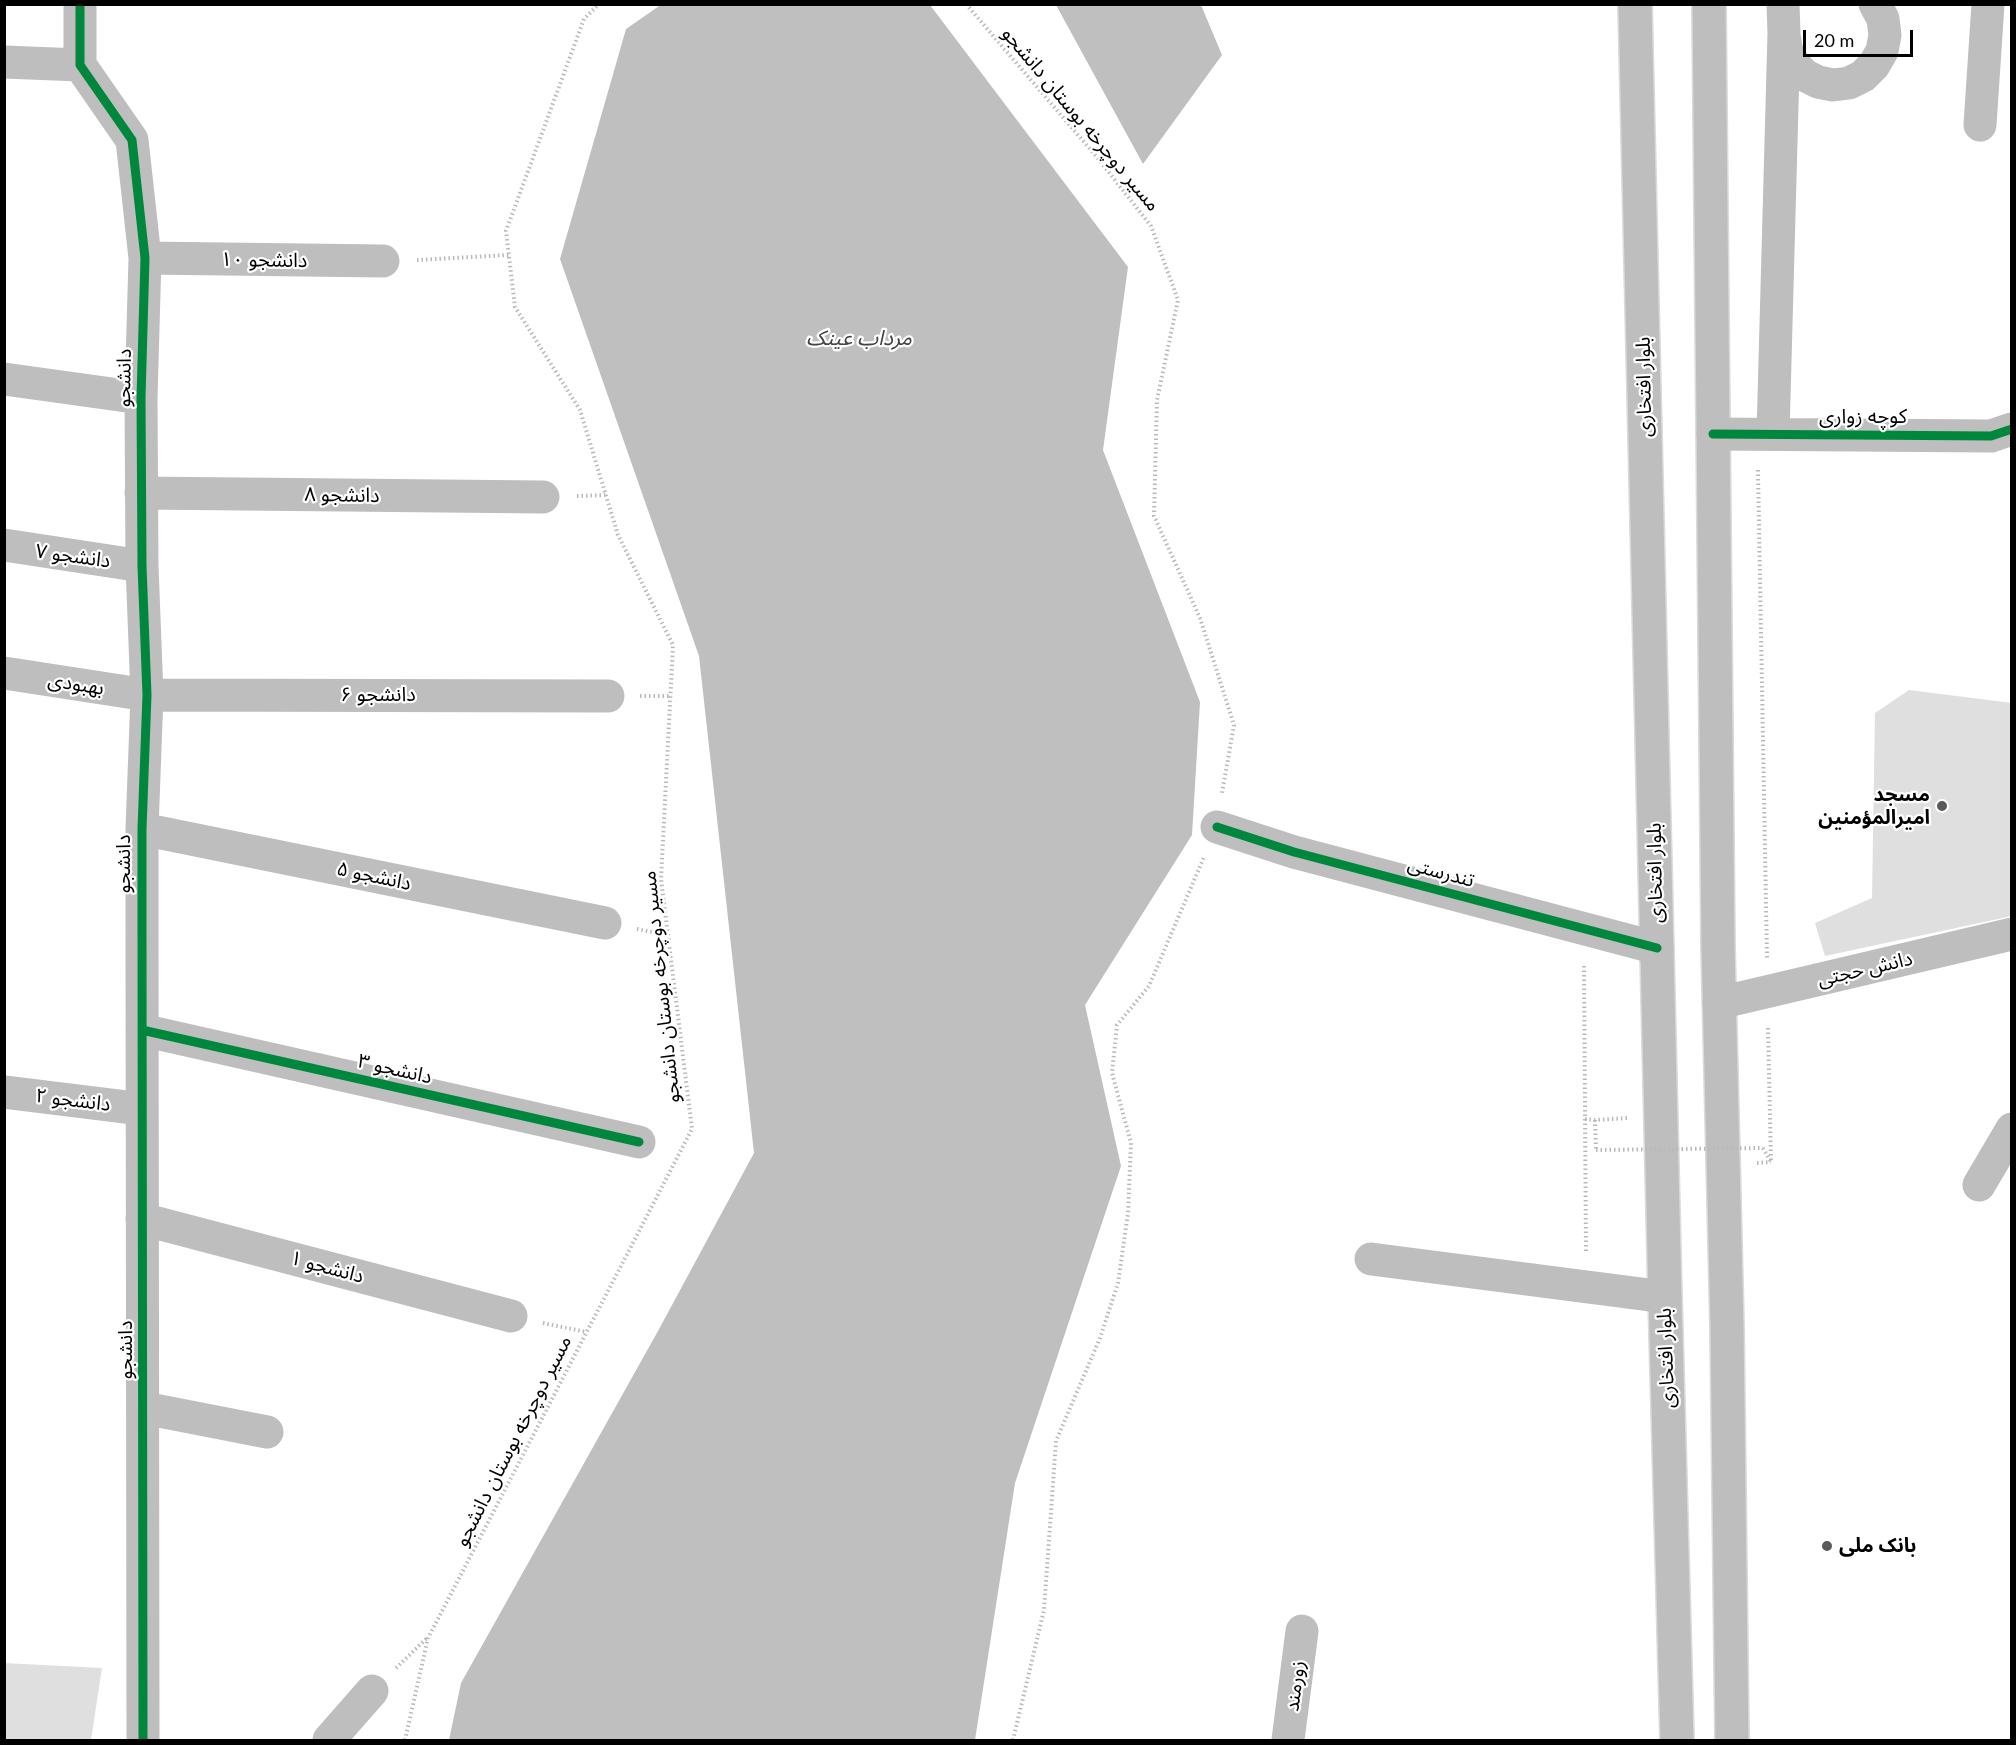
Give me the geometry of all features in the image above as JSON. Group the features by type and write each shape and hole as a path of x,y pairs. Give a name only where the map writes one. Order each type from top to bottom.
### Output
{"main road":[{"path":"4,62 80,65 80,4"},
{"name":"بلوار افتخاری","path":"1635,4 1677,1740"},
{"path":"1709,4 1719,1003 1727,1326 1732,1740"},
{"path":"1787,14 1786,49 1793,63 1804,75 1818,82 1833,85 1863,76 1874,65 1882,51 1885,35 1883,20 1875,4"},
{"path":"1980,125 1988,4"},
{"path":"1765,434 1787,14"},
{"name":"دانشجو","path":"80,65 132,140 145,258 141,398 142,566 147,695 142,829 143,1740"},
{"name":"دانشجو ۱۰","path":"145,258 383,261"},
{"path":"4,379 141,398"},
{"name":"کوچه زواری","path":"1713,434 1991,436 2012,429"},
{"name":"دانشجو ۸","path":"141,493 543,497"},
{"name":"دانشجو ۷","path":"4,545 142,566"},
{"name":"بهبودی","path":"4,673 147,695"},
{"name":"دانشجو ۶","path":"147,695 608,696"},
{"name":"تندرستی","path":"1217,827 1294,852 1657,948"},
{"name":"دانشجو ۵","path":"142,829 605,923"},
{"name":"دانش حجتی","path":"1719,1003 2012,934"},
{"name":"دانشجو ۳","path":"142,1030 639,1142"},
{"name":"دانشجو ۲","path":"4,1092 142,1109"},
{"path":"1979,1185 2012,1129"},
{"name":"دانشجو ۱","path":"142,1219 511,1316"},
{"path":"1371,1259 1665,1297"},
{"path":"144,1408 267,1432"},
{"name":"زورمند","path":"1288,1740 1302,1630"},
{"path":"329,1740 372,1691"}],"path":[{"path":"383,261 509,255"},
{"path":"1585,1119 1595,1120 1596,1150 1763,1148 1771,1162 1767,992 1765,434"},
{"path":"1584,929 1586,1287"},
{"path":"511,1316 586,1332"},
{"path":"372,1691 428,1638"}],"water":[{"name":"مرداب عینک","path":"662,4 930,5 1128,267 1103,450 1200,702 1192,835 1085,1005 1121,1166 1015,1483 975,1740 449,1740 461,1683 658,1331 754,1153 699,656 560,259 626,29"},
{"path":"1056,5 1201,5 1222,55 1143,164"}],"building":[{"name":"مسجد امیرالمؤمنین","path":"1909,690 2012,703 2012,916 1825,956 1815,923 1872,898 1875,713"},
{"path":"4,1663 102,1668 91,1740 4,1740"}],"cycle path":[{"path":"80,4 80,65 132,140 145,258 141,398 142,566 147,695 142,829 143,1740"},
{"path":"1713,434 1991,436 2012,429"},
{"path":"1217,827 1294,852 1657,948"},
{"path":"142,1030 639,1142"}],"place":[{"name":"مسجد امیرالمؤمنین","path":"1942,806"},
{"name":"بانک ملی","path":"1827,1546"}]}
